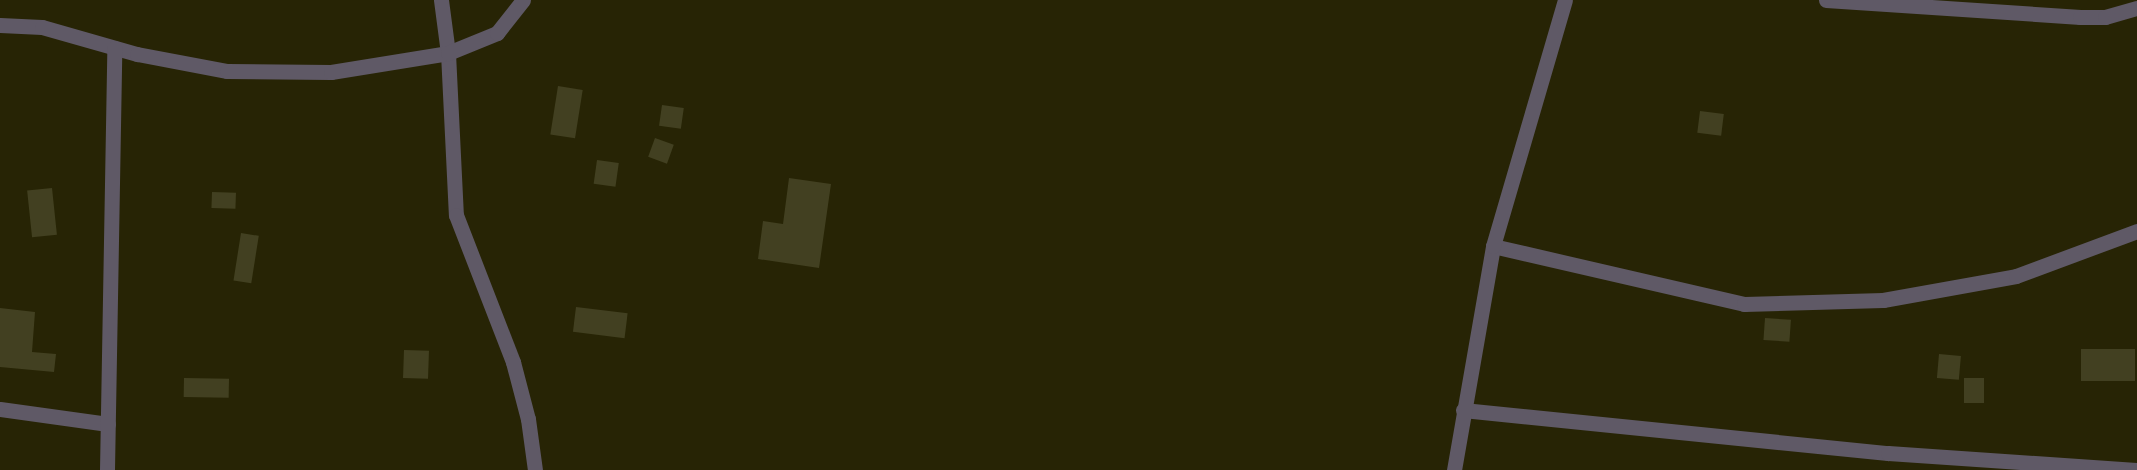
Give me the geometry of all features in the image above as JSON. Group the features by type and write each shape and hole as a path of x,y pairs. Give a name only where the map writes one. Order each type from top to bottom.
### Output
{"street":[{"path":"441,0 448,53 456,215 513,362 528,419 535,470"},
{"path":"0,25 42,27 114,48 227,71 332,72 448,53 497,33 523,0"},
{"path":"1454,470 1493,246 1565,0"},
{"path":"1826,0 2080,17 2105,17 2137,8"},
{"path":"107,470 114,48"},
{"path":"1493,246 1744,304 1883,300 2016,276 2124,233 2137,231"},
{"path":"0,409 108,424"},
{"path":"1463,410 1888,453 2136,470"}],"building":[{"path":"558,86 583,90 575,138 550,134"},
{"path":"662,105 684,108 681,129 659,126"},
{"path":"1700,111 1724,114 1721,136 1697,133"},
{"path":"655,138 674,145 667,164 648,157"},
{"path":"597,160 619,163 615,187 594,184"},
{"path":"789,178 831,184 819,268 758,259 763,221 783,224"},
{"path":"52,188 57,235 32,237 27,191"},
{"path":"212,192 236,193 235,209 211,208"},
{"path":"241,233 259,236 251,283 233,280"},
{"path":"576,307 628,313 625,338 573,332"},
{"path":"0,308 35,312 32,352 56,354 54,372 0,367"},
{"path":"1765,318 1791,320 1789,342 1763,340"},
{"path":"2081,349 2135,349 2135,381 2081,381"},
{"path":"404,350 429,351 428,379 403,378"},
{"path":"1939,354 1961,356 1959,380 1937,378"},
{"path":"184,378 229,379 229,398 184,397"},
{"path":"1964,378 1984,378 1984,403 1964,403"}]}
